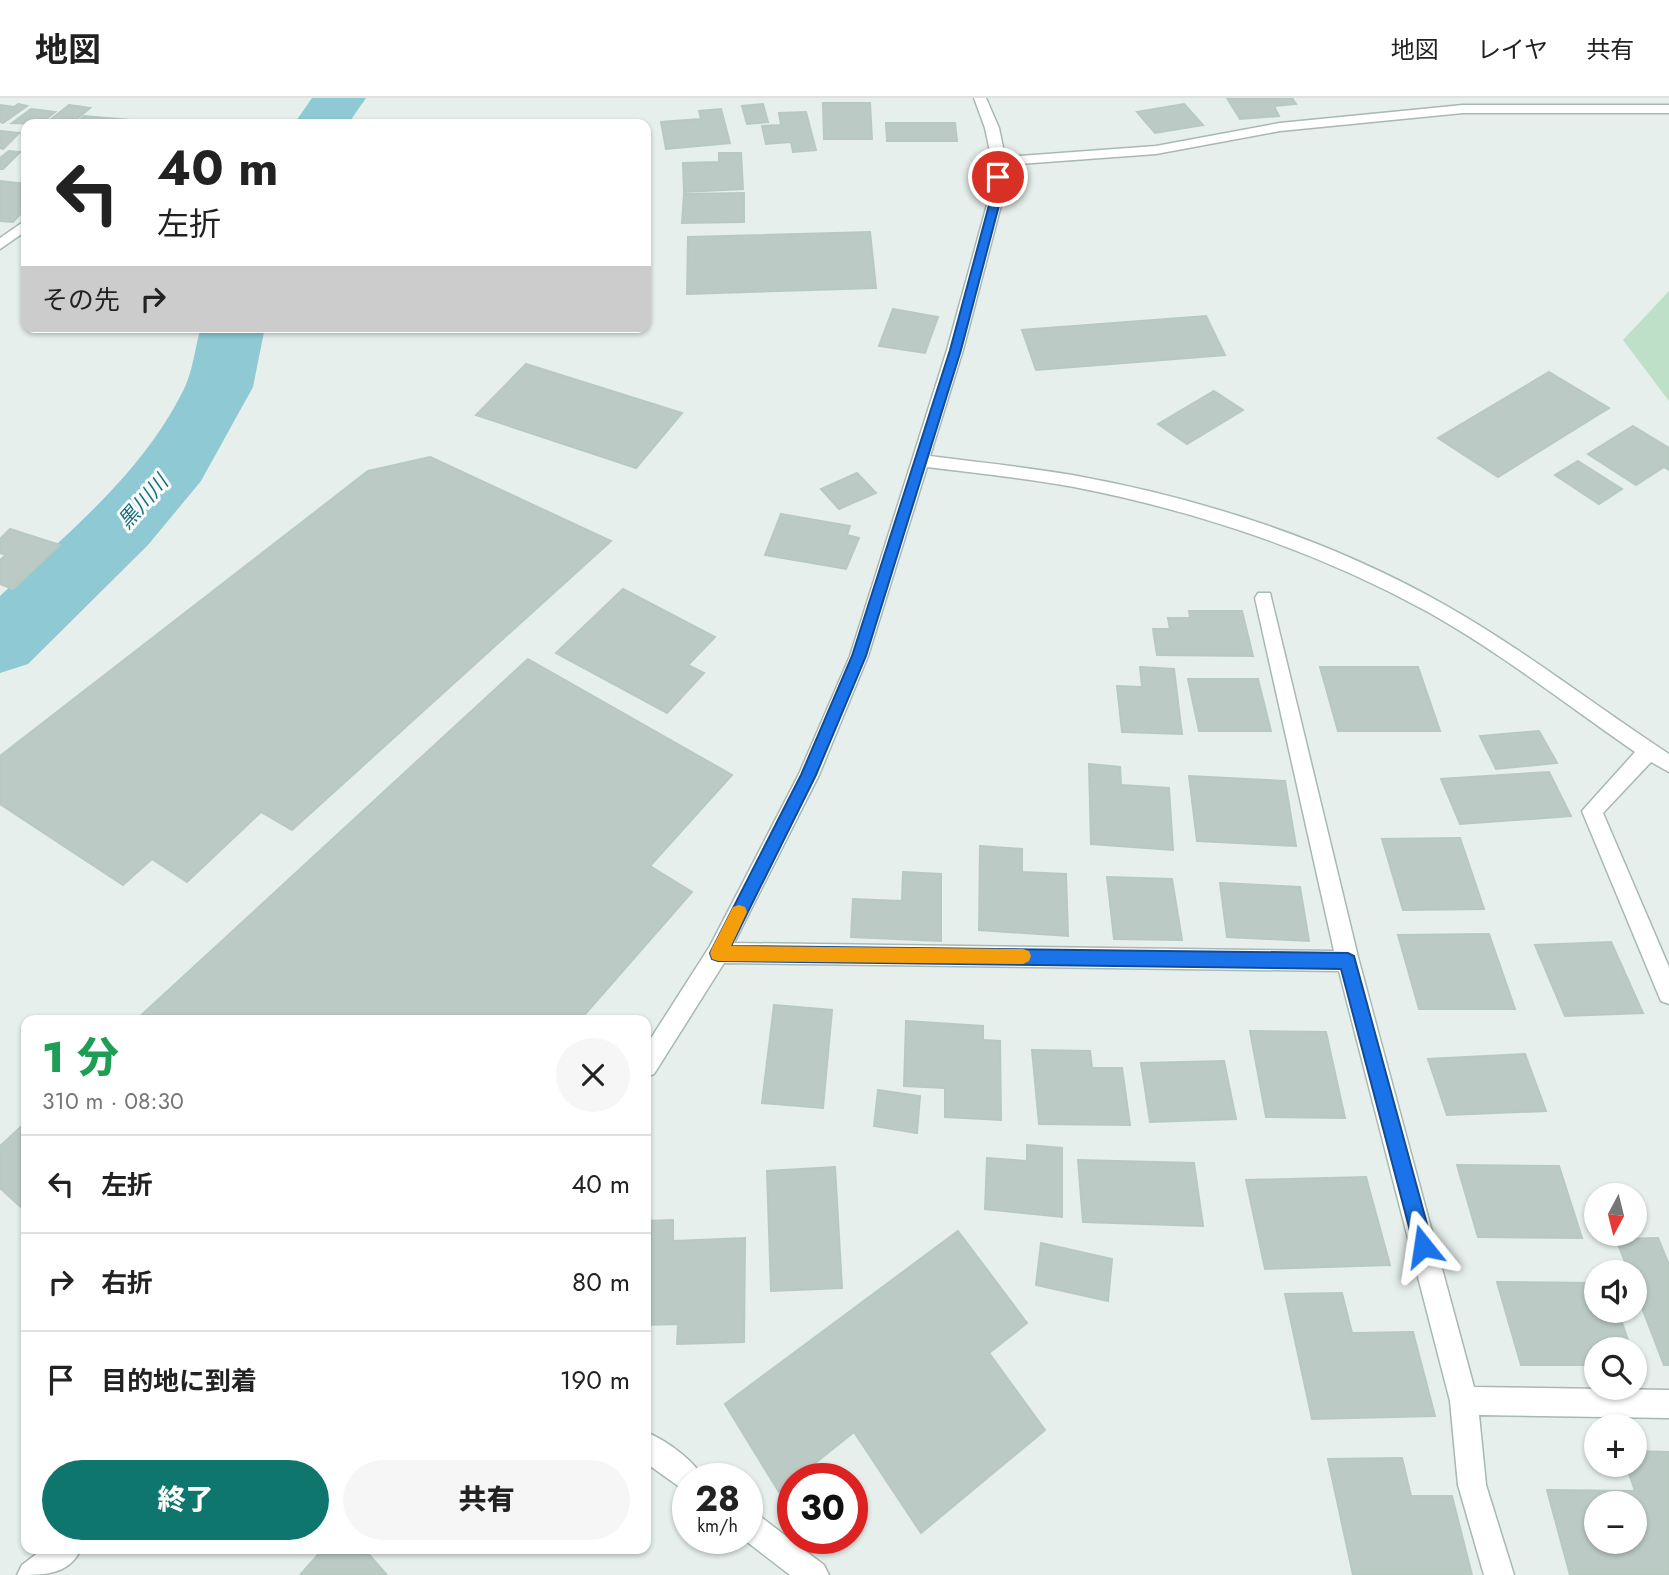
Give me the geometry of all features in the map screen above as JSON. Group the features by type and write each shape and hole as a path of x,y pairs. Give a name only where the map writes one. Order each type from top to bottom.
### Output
{"street":[{"path":"651,1058 718,953 809,775 859,656 956,350 997,194 999,161 992,128 980,98"},
{"path":"1439,98 1463,109"},
{"path":"999,161 1156,150 1280,127 1463,109 1669,109"},
{"path":"0,245 21,228"},
{"path":"920,460 1091,485 1212,514 1269,534 1384,582 1480,634 1669,764"},
{"path":"1264,598 1348,961 1464,1401 1472,1485 1499,1575"},
{"path":"1648,751 1592,811 1669,994"},
{"path":"718,953 1348,961"},
{"path":"1464,1401 1669,1404"},
{"path":"651,1450 672,1466"},
{"path":"763,1536 814,1575"},
{"path":"32,1575 59,1554"}],"green space":[{"path":"1669,291 1669,401 1623,340"}],"building":[{"path":"1227,98 1292,98 1296,104 1274,106 1279,116 1240,119"},
{"path":"823,103 870,103 872,139 824,139"},
{"path":"18,104 27,106 3,123 0,122 0,105 14,107"},
{"path":"763,104 768,122 747,124 742,106"},
{"path":"1184,104 1203,125 1155,133 1137,112"},
{"path":"69,105 90,108 77,119 51,119"},
{"path":"31,109 55,112 46,119 21,119 21,123 12,123"},
{"path":"721,109 730,143 666,149 661,122 701,119 699,111"},
{"path":"806,112 816,150 793,152 791,142 766,144 762,126 781,125 779,113"},
{"path":"84,116 119,119 81,119"},
{"path":"886,123 955,123 957,141 887,141"},
{"path":"1,131 19,133 3,149 0,148"},
{"path":"9,151 20,152 0,169 0,158"},
{"path":"719,153 741,153 743,189 684,192 683,163 719,162"},
{"path":"0,181 21,183 21,213 13,222 0,221"},
{"path":"744,193 744,222 682,223 684,194"},
{"path":"870,232 876,288 687,294 688,237"},
{"path":"893,309 938,317 925,353 879,346"},
{"path":"1206,316 1225,355 1036,370 1022,330"},
{"path":"526,364 682,413 636,468 476,415"},
{"path":"1549,372 1609,408 1498,477 1438,438"},
{"path":"1214,391 1243,410 1187,444 1158,424"},
{"path":"1633,426 1669,448 1669,470 1664,467 1636,485 1588,454"},
{"path":"430,457 611,541 292,830 261,812 187,882 152,859 123,885 0,804 0,756 368,471"},
{"path":"1578,461 1622,489 1599,504 1555,475"},
{"path":"857,473 876,493 839,509 821,489"},
{"path":"781,514 850,526 847,535 859,538 846,569 765,555"},
{"path":"10,529 60,545 13,589 0,584 0,560 6,555 0,553 0,539"},
{"path":"623,589 715,637 688,665 704,673 667,713 556,653"},
{"path":"1189,611 1242,611 1253,656 1157,655 1153,629 1170,629 1168,618 1190,618"},
{"path":"528,659 732,775 650,866 692,892 584,1015 141,1015"},
{"path":"1140,667 1174,669 1182,734 1122,732 1117,686 1142,687"},
{"path":"1320,667 1418,667 1440,731 1338,731"},
{"path":"1188,679 1258,679 1271,731 1199,731"},
{"path":"1539,731 1557,763 1496,769 1480,736"},
{"path":"1089,764 1120,767 1121,785 1169,788 1173,850 1091,844"},
{"path":"1549,772 1571,816 1460,824 1441,779"},
{"path":"1189,776 1285,781 1296,846 1197,841"},
{"path":"1460,838 1484,909 1403,910 1382,839"},
{"path":"980,846 1022,849 1022,872 1066,874 1068,936 979,930"},
{"path":"903,872 941,874 941,941 851,937 853,899 902,901"},
{"path":"1107,877 1172,879 1182,940 1114,939"},
{"path":"1220,883 1300,887 1309,941 1227,937"},
{"path":"1489,934 1515,1009 1419,1009 1398,935"},
{"path":"1611,942 1643,1013 1565,1016 1535,945"},
{"path":"774,1005 832,1010 823,1108 762,1103"},
{"path":"906,1021 983,1026 983,1040 1000,1041 1001,1120 945,1117 945,1088 904,1086"},
{"path":"1250,1031 1326,1032 1345,1118 1266,1117"},
{"path":"1032,1050 1090,1051 1092,1068 1122,1068 1130,1125 1039,1124"},
{"path":"1525,1054 1546,1111 1447,1115 1428,1059"},
{"path":"1224,1061 1236,1119 1150,1122 1141,1063"},
{"path":"878,1090 920,1096 917,1133 874,1126"},
{"path":"21,1127 21,1207 0,1188 0,1146"},
{"path":"1027,1145 1062,1148 1062,1217 985,1209 987,1158 1027,1161"},
{"path":"1078,1160 1194,1163 1203,1226 1083,1222"},
{"path":"1457,1165 1559,1166 1582,1238 1478,1237"},
{"path":"835,1167 842,1288 771,1291 767,1171"},
{"path":"1366,1177 1390,1265 1265,1269 1246,1180"},
{"path":"673,1220 673,1241 745,1238 744,1342 677,1344 678,1324 651,1325 651,1221"},
{"path":"958,1231 1027,1323 989,1353 1045,1430 921,1533 854,1432 815,1463 777,1463 777,1489 725,1404"},
{"path":"1647,1238 1658,1238 1669,1265 1669,1365 1664,1365 1647,1321 1647,1260 1624,1260 1619,1246 1647,1246"},
{"path":"1041,1243 1112,1259 1108,1301 1036,1285"},
{"path":"1497,1282 1584,1283 1584,1323 1622,1323 1627,1337 1584,1337 1584,1365 1521,1365"},
{"path":"1342,1293 1352,1333 1413,1332 1435,1416 1312,1419 1285,1294"},
{"path":"1647,1451 1668,1452 1669,1575 1570,1575 1547,1490 1635,1491 1630,1477 1647,1477"},
{"path":"1402,1458 1411,1496 1452,1496 1472,1575 1353,1575 1328,1459"},
{"path":"319,1554 368,1554 387,1575 300,1575"}],"waterway":[{"name":"黒川川","path":"324,119 339,98"},
{"name":"黒川川","path":"0,643 122,527 176,464 219,387 232,333"}],"slow traffic":[{"path":"739,912 718,953 1023,956"}],"route":[{"path":"998,177 997,194 956,350 859,656 809,775 718,953 1348,961 1423,1246"}]}
